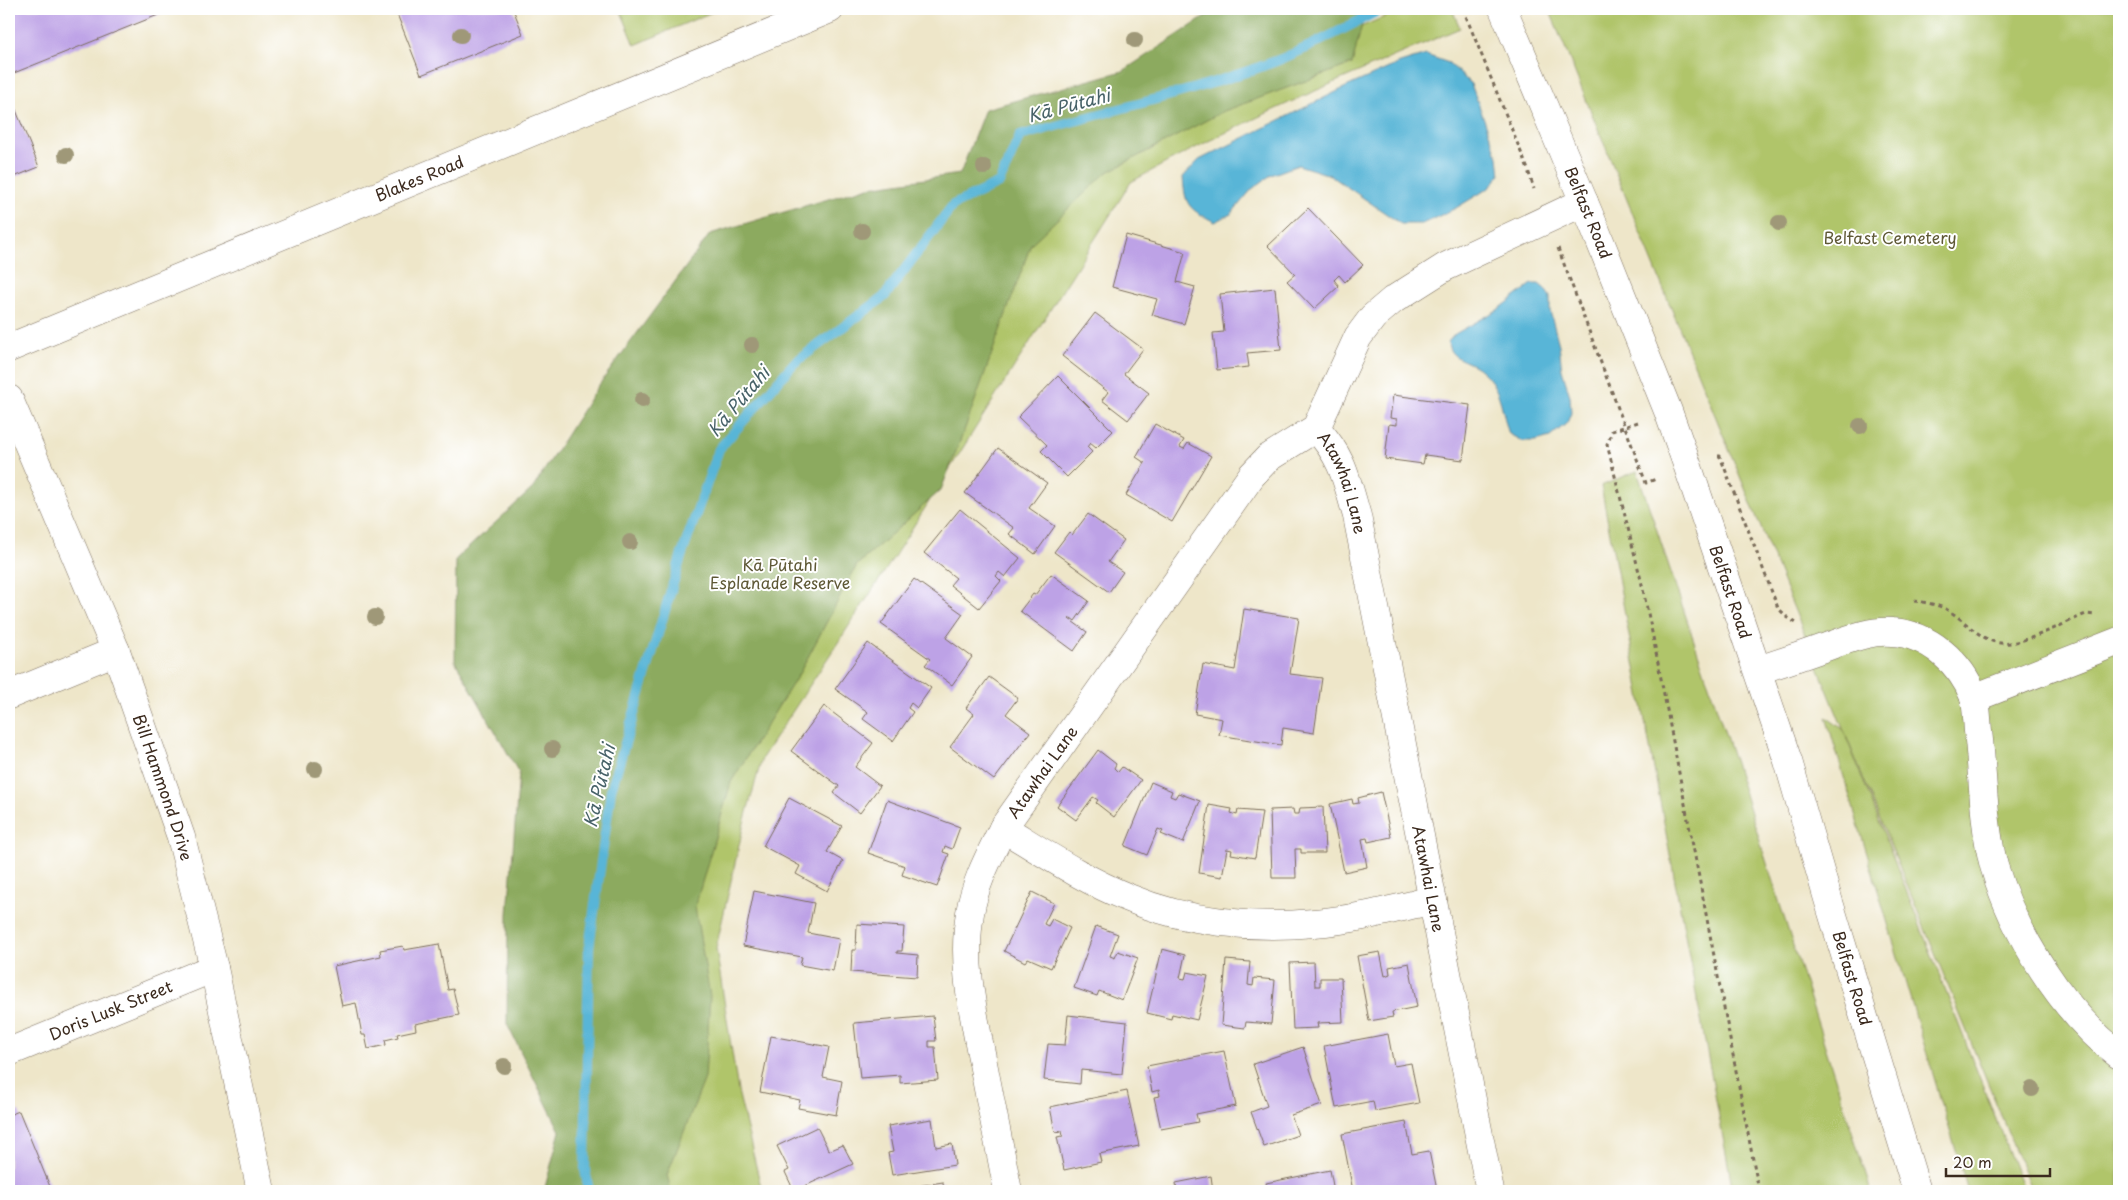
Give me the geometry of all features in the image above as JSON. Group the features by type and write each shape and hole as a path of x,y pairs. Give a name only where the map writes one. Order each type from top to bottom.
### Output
{"street":[{"name":"Blakes Road","path":"9,348 830,9"},
{"name":"Belfast Road","path":"1503,9 1584,202 1668,411 1788,761 1917,1191"},
{"name":"Atawhai Lane","path":"1008,1191 972,1004 966,962 970,911 976,887 1004,828 1252,475 1268,458 1316,428 1358,337 1373,317 1393,300 1445,267 1584,202"},
{"name":"Bill Hammond Drive","path":"9,399 116,651 181,837 214,968 261,1191"},
{"name":"Atawhai Lane","path":"1316,428 1331,445 1343,468 1357,516 1490,1191"},
{"path":"1758,670 1861,635 1892,632 1926,642 1939,650 1963,677 1974,698 1993,864 2002,892 2016,924 2054,984 2078,1015 2108,1047 2119,1055"},
{"path":"1974,698 2115,643"},
{"path":"9,695 116,651"},
{"path":"1004,828 1083,877 1129,899 1183,916 1274,925 1314,923 1360,916 1433,900"},
{"name":"Doris Lusk Street","path":"9,1052 214,968"}],"path":[{"path":"1463,9 1534,188"},
{"path":"1560,252 1646,483 1651,480"},
{"path":"1668,411 1612,431 1607,444 1641,580 1654,642 1759,1191"},
{"path":"1713,458 1720,456 1778,608 1787,617 1800,623"},
{"path":"1912,601 1943,608 1985,638 1998,643 2009,643 2028,638 2086,614 2093,614 2100,619 2115,643"}],"green space":[{"path":"620,9 719,9 635,45"},
{"path":"1217,9 1366,9 1352,64 1224,111 1106,173 1031,244 941,490 857,565 800,672 731,782 695,907 710,996 705,1078 667,1175 671,1191 544,1191 560,1131 507,1024 508,914 519,773 455,661 456,559 533,488 596,389 710,234 869,187 960,174 985,109 1123,71"},
{"name":"Kā Pūtahi Esplanade Reserve","path":"1403,9 1452,9 1460,28 1252,120 1131,182 887,568 762,758 744,823 716,948 738,1091 762,1191 635,1191 700,538 1182,103"},
{"name":"Belfast Cemetery","path":"1549,9 2119,9 2119,1191 2032,1191"},
{"path":"1637,471 1737,769 1871,1191 1733,1191 1601,486"},
{"path":"1826,717 1843,729 2024,1191 1968,1191"}],"water":[{"path":"1426,55 1449,63 1471,84 1498,157 1500,175 1489,188 1456,208 1422,224 1401,224 1330,175 1298,165 1271,175 1252,189 1231,214 1215,222 1199,214 1190,206 1185,195 1183,177 1199,160 1346,87 1400,63"},
{"path":"1532,284 1539,284 1550,297 1550,311 1559,345 1562,370 1570,396 1571,413 1567,423 1550,437 1536,441 1522,441 1509,434 1499,396 1492,382 1478,368 1454,355 1448,342 1455,334 1499,309"}],"building":[{"path":"9,9 173,9 9,75"},
{"path":"395,9 513,9 523,34 421,75"},
{"path":"9,93 39,167 9,179"},
{"path":"1308,208 1363,265 1345,282 1339,275 1334,280 1339,286 1314,309 1287,281 1295,274 1268,246"},
{"path":"1126,235 1185,252 1177,282 1195,287 1184,324 1152,315 1157,299 1112,287"},
{"path":"1275,288 1281,350 1247,353 1249,367 1217,370 1213,333 1224,332 1220,294"},
{"path":"1095,313 1143,349 1124,374 1149,393 1128,420 1102,400 1108,392 1062,356"},
{"path":"1058,376 1113,431 1096,448 1090,443 1087,447 1092,452 1067,477 1041,451 1047,445 1018,417"},
{"path":"1393,395 1470,405 1463,460 1425,455 1423,464 1385,459 1389,424 1397,425 1397,419 1390,418"},
{"path":"1155,424 1184,440 1180,447 1184,449 1188,443 1211,456 1172,522 1126,495 1145,463 1136,457"},
{"path":"998,448 1047,483 1029,508 1055,526 1035,554 1009,534 1014,528 965,493"},
{"path":"960,509 1020,558 1005,577 999,572 996,576 1001,581 979,608 950,585 956,578 924,553"},
{"path":"1088,514 1124,540 1108,562 1123,572 1109,592 1054,552 1069,532 1072,535"},
{"path":"1051,574 1089,601 1075,621 1071,618 1069,619 1087,632 1074,651 1020,611"},
{"path":"914,579 963,614 946,638 972,657 952,685 925,665 930,659 881,624"},
{"path":"1244,609 1299,618 1290,674 1322,678 1314,733 1283,728 1281,745 1219,735 1222,719 1195,714 1203,664 1235,670"},
{"path":"868,643 931,688 917,708 911,703 908,708 913,712 893,741 863,719 868,712 835,689"},
{"path":"989,677 1018,698 1006,714 1030,732 994,780 950,747 974,714 966,708"},
{"path":"824,706 873,743 855,767 880,786 860,813 834,793 839,786 791,751"},
{"path":"1098,750 1116,764 1114,768 1118,772 1122,767 1141,780 1114,817 1096,803 1098,800 1093,797 1076,820 1057,806"},
{"path":"1151,782 1172,791 1170,796 1175,798 1178,793 1200,801 1183,843 1161,834 1163,831 1158,829 1147,855 1125,846"},
{"path":"1381,792 1391,837 1368,842 1367,838 1362,839 1367,867 1344,872 1330,804 1352,799 1353,804 1359,803 1358,798"},
{"path":"789,798 842,826 827,852 843,861 827,891 796,874 800,866 763,846"},
{"path":"887,800 960,827 952,849 945,846 943,852 949,854 937,887 902,875 905,866 868,853"},
{"path":"1209,805 1232,809 1231,813 1237,815 1238,810 1262,812 1255,858 1231,854 1232,850 1227,849 1222,877 1199,873"},
{"path":"1323,807 1325,853 1301,853 1301,849 1295,849 1296,878 1272,878 1270,810 1293,809 1294,814 1299,814 1300,808"},
{"path":"754,891 814,903 808,933 839,939 833,971 800,965 802,957 743,946"},
{"path":"1032,892 1054,903 1044,924 1048,926 1052,919 1070,928 1051,968 1028,958 1025,962 1004,951"},
{"path":"857,924 904,927 902,951 897,951 897,953 918,955 917,977 851,972 852,950 856,950"},
{"path":"1096,926 1118,934 1110,956 1115,958 1118,951 1138,958 1122,1000 1099,991 1097,996 1074,988"},
{"path":"439,944 448,990 453,989 459,1015 415,1024 416,1030 397,1034 398,1037 385,1040 386,1045 368,1049 365,1035 362,1035 356,1003 342,1006 334,966 381,956 380,950 403,946 404,950"},
{"path":"1162,949 1185,955 1180,978 1185,979 1187,972 1208,976 1197,1020 1172,1014 1171,1019 1147,1013"},
{"path":"1380,952 1385,976 1390,974 1389,967 1409,963 1417,1007 1392,1012 1393,1017 1369,1021 1357,956"},
{"path":"1226,960 1250,962 1248,985 1253,986 1254,978 1275,980 1271,1024 1246,1022 1245,1028 1221,1025"},
{"path":"1314,962 1315,986 1320,986 1320,978 1341,978 1343,1022 1317,1023 1318,1028 1293,1029 1290,963"},
{"path":"1068,1015 1127,1022 1122,1074 1081,1070 1080,1084 1044,1080 1048,1044 1065,1045"},
{"path":"933,1016 936,1041 929,1041 929,1047 935,1047 938,1080 900,1083 900,1075 860,1078 854,1023"},
{"path":"1388,1034 1394,1066 1411,1063 1419,1103 1375,1111 1373,1101 1336,1108 1324,1046"},
{"path":"771,1036 829,1047 823,1077 842,1081 836,1115 798,1108 800,1100 760,1092"},
{"path":"1303,1047 1322,1105 1291,1115 1298,1135 1264,1147 1251,1112 1267,1106 1253,1064"},
{"path":"1224,1051 1236,1106 1196,1114 1198,1122 1161,1129 1154,1097 1160,1096 1159,1090 1152,1092 1147,1066"},
{"path":"1127,1091 1139,1146 1099,1154 1101,1162 1064,1170 1057,1137 1063,1136 1062,1131 1055,1132 1050,1107"},
{"path":"19,1111 51,1189 47,1191 9,1191 9,1115"},
{"path":"932,1119 936,1147 952,1144 955,1165 892,1175 888,1153 893,1152 888,1126"},
{"path":"1406,1122 1412,1154 1429,1151 1437,1190 1392,1191 1392,1188 1376,1191 1353,1191 1342,1134"},
{"path":"817,1127 829,1151 843,1145 853,1164 794,1191 785,1172 789,1170 777,1146"},
{"path":"1330,1170 1334,1191 1268,1191 1266,1183"},
{"path":"1211,1176 1213,1191 1177,1191 1176,1183"},
{"path":"943,1182 944,1191 891,1191 891,1190"}],"waterway":[{"name":"Kā Pūtahi","path":"589,1191 585,1170 589,948 611,790 681,557 719,449 794,363 884,297 953,205 999,183 1020,136 1213,83 1245,72 1303,49 1382,9"}]}
